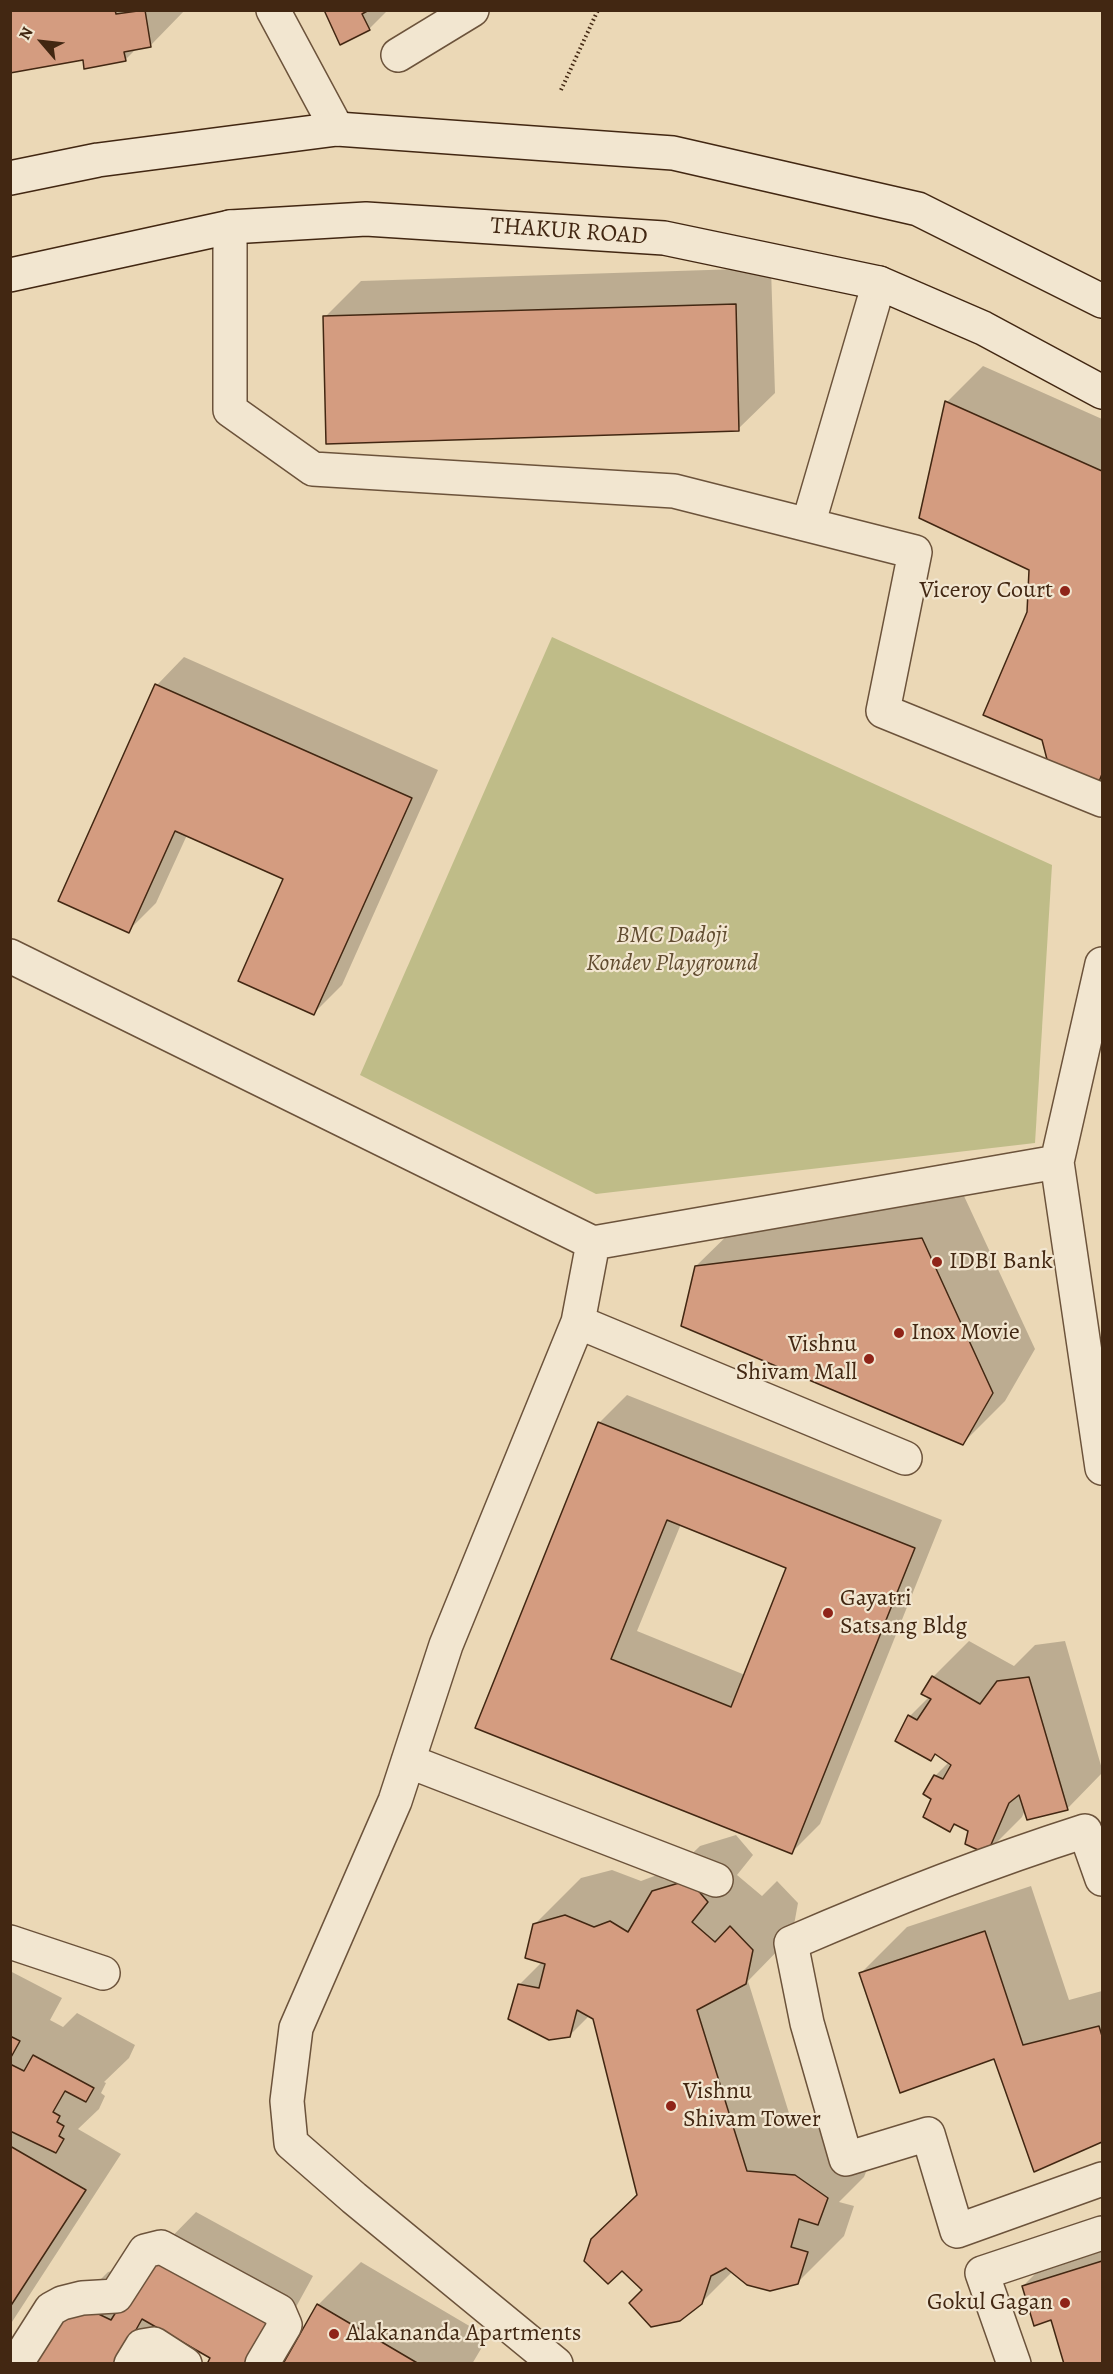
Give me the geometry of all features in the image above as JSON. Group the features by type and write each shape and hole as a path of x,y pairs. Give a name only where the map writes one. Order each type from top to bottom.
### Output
{"street":[{"path":"273,10 337,129"},
{"path":"398,55 472,10"},
{"path":"10,178 98,160 337,129 662,152 685,155 918,209 1102,301"},
{"name":"THAKUR ROAD","path":"10,275 230,227 366,219 664,238 879,283 983,328 1102,392"},
{"path":"230,227 230,410 313,469 674,491 915,552 883,711 1102,800"},
{"path":"808,525 879,283"},
{"path":"13,962 593,1243 1057,1162"},
{"path":"1102,964 1057,1162 1102,1468"},
{"path":"556,2364 354,2198 291,2143 287,2101 296,2028 394,1801 446,1645 578,1322 593,1243"},
{"path":"578,1322 905,1458"},
{"path":"408,1761 716,1880"},
{"path":"1102,1879 1085,1831 998,1860 873,1908 792,1943 807,2023 846,2159 928,2134 957,2231 1102,2179"},
{"path":"10,1942 103,1973"},
{"path":"1014,2364 982,2273 1102,2233"},
{"path":"16,2364 51,2309 62,2303 82,2298 116,2296 145,2251 161,2247 279,2311 285,2325 262,2364"},
{"path":"131,2364 142,2346 154,2344 185,2364"}],"path":[{"path":"561,90 598,10"}],"green space":[{"name":"BMC Dadoji Kondev Playground","path":"552,637 1052,865 1035,1143 596,1194 360,1075"}],"building":[{"path":"10,10 115,10 116,14 145,10 151,47 124,52 126,61 84,69 83,60 10,73"},
{"path":"324,10 369,10 362,14 370,30 340,45"},
{"path":"736,304 739,431 326,444 323,316"},
{"name":"Viceroy Court","path":"945,401 1102,471 1102,774 1095,792 1050,771 1042,740 983,715 1027,612 1029,570 919,518"},
{"path":"155,684 412,798 314,1015 238,981 283,879 175,831 129,933 58,901"},
{"name":"Vishnu Shivam Mall","path":"922,1238 993,1393 963,1445 681,1326 695,1266"},
{"name":"Gayatri Satsang Bldg","path":"598,1422 915,1548 792,1854 475,1728","holes":["667,1520 786,1568 731,1707 611,1659"]},
{"path":"932,1676 980,1704 997,1681 1029,1677 1068,1810 1027,1820 1019,1795 1009,1803 987,1854 965,1844 968,1831 954,1824 950,1832 923,1817 931,1799 923,1794 934,1775 943,1779 951,1765 935,1754 931,1761 895,1741 908,1715 917,1720 931,1699 921,1694"},
{"name":"Vishnu Shivam Tower","path":"689,1880 708,1902 692,1922 715,1942 730,1926 753,1950 746,1984 697,2010 747,2171 795,2175 828,2198 818,2225 799,2219 791,2247 808,2252 798,2284 770,2291 747,2285 726,2268 711,2276 702,2304 680,2321 651,2327 629,2303 642,2290 622,2271 608,2284 584,2261 591,2239 637,2195 593,2019 577,2010 570,2037 549,2040 508,2019 518,1984 539,1988 545,1964 525,1958 533,1924 565,1915 594,1927 610,1921 628,1932 652,1891"},
{"path":"985,1931 1023,2045 1099,2026 1102,2036 1102,2142 1034,2172 994,2059 900,2093 859,1973"},
{"path":"10,2036 20,2041 10,2059"},
{"path":"33,2055 94,2088 86,2102 65,2091 53,2112 60,2116 57,2122 64,2126 59,2136 64,2139 56,2153 10,2131 10,2064 24,2071"},
{"path":"10,2146 86,2190 10,2307"},
{"path":"152,2254 272,2319 247,2364 207,2364 210,2358 142,2319 117,2364 20,2364 64,2314 86,2308 111,2320"},
{"name":"Gokul Gagan","path":"1102,2261 1102,2364 1064,2364 1051,2320 1034,2326 1022,2286"},
{"name":"Alakananda Apartments","path":"317,2304 419,2364 283,2364"}],"place":[{"name":"Viceroy Court","path":"1065,591"},
{"name":"IDBI Bank","path":"937,1262"},
{"name":"Inox Movie","path":"899,1333"},
{"name":"Vishnu Shivam Mall","path":"869,1359"},
{"name":"Gayatri Satsang Bldg","path":"828,1613"},
{"name":"Vishnu Shivam Tower","path":"671,2106"},
{"name":"Gokul Gagan","path":"1065,2303"},
{"name":"Alakananda Apartments","path":"334,2334"}]}
